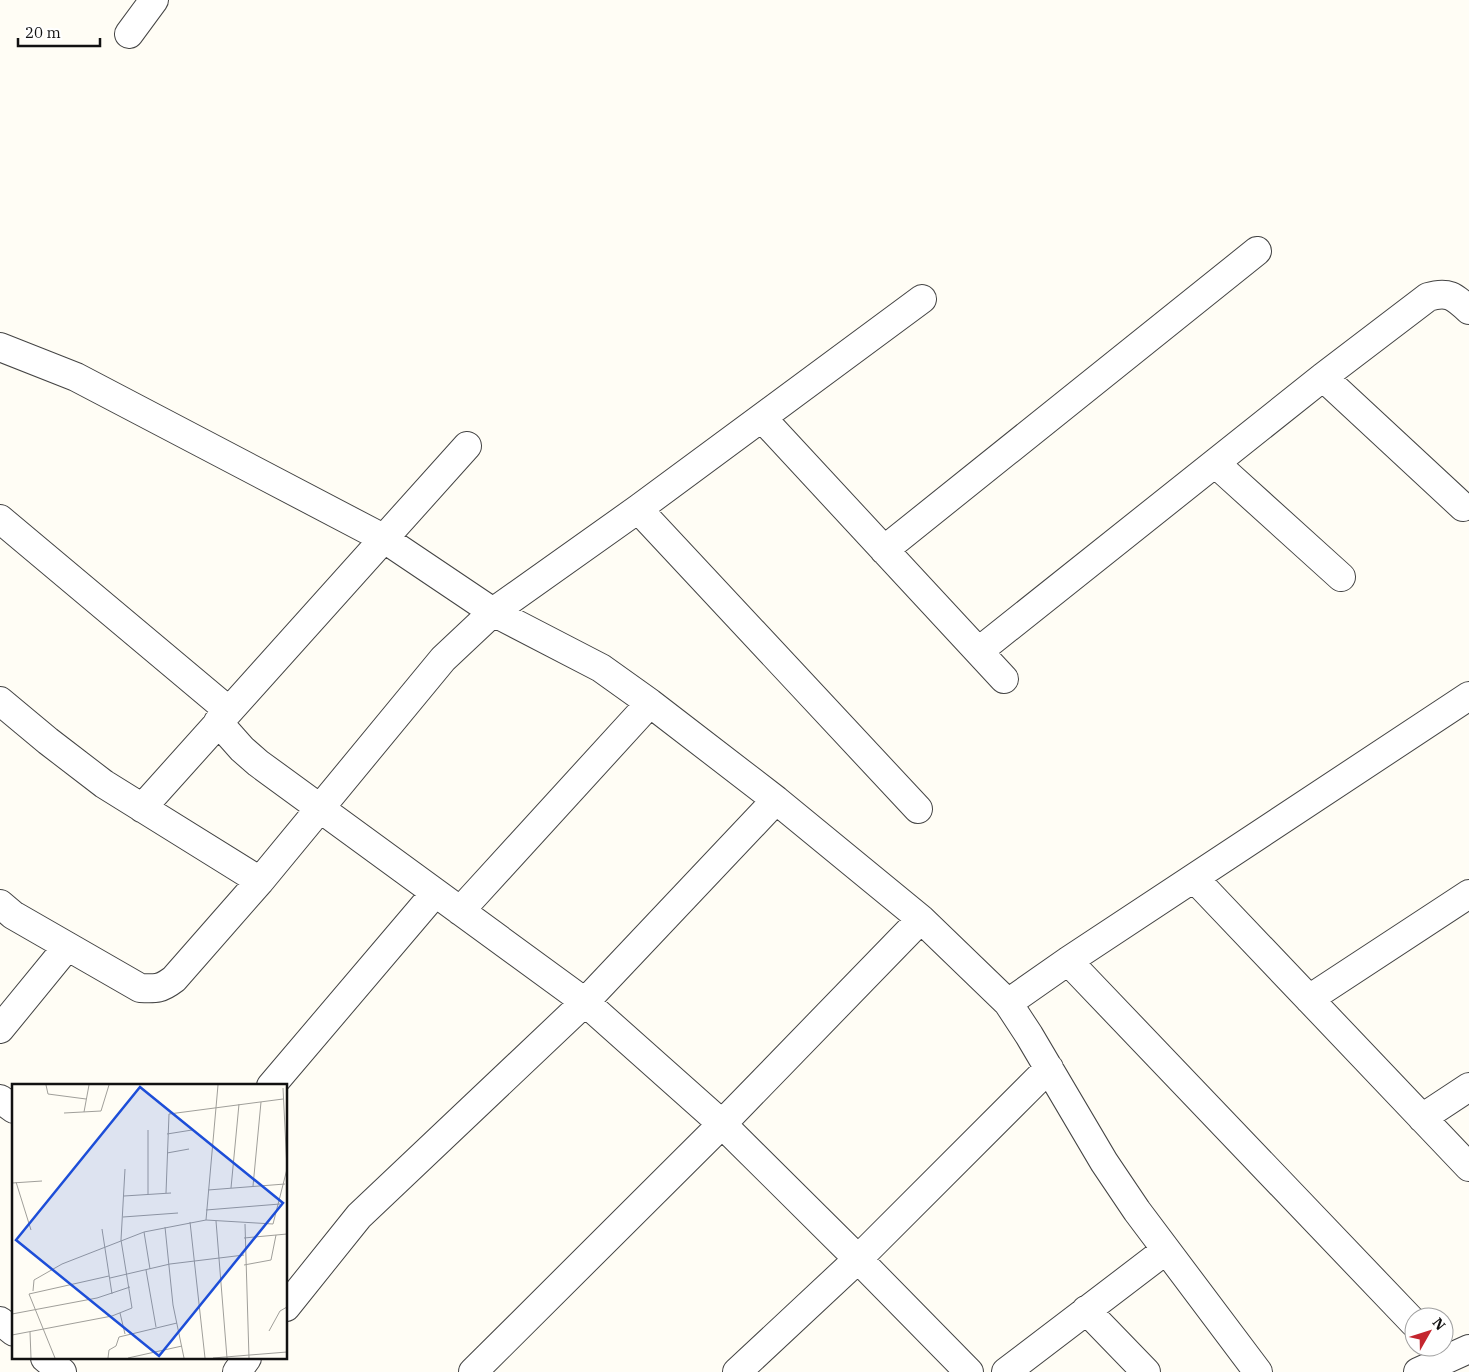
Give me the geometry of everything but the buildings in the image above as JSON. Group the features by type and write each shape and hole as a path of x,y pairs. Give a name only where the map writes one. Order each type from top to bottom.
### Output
{"street":[{"path":"129,34 154,0"},
{"path":"884,550 1257,250"},
{"path":"979,651 1323,377 1428,297 1439,294 1452,296 1469,310"},
{"path":"0,904 13,915 140,988 164,987 174,979 260,881 443,659 493,612 638,509 922,299"},
{"path":"0,348 76,377 383,538 493,612 601,668 650,702 776,800 921,919 1008,1003 1049,1068 1104,1162 1166,1250 1258,1372"},
{"path":"1323,377 1463,507"},
{"path":"762,418 1004,679"},
{"path":"142,808 466,446"},
{"path":"1215,463 1341,577"},
{"path":"638,509 918,809"},
{"path":"0,518 224,716 242,749 258,764 585,1002 722,1124 969,1372"},
{"path":"1008,1003 1068,961 1469,696"},
{"path":"0,701 104,784 260,881"},
{"path":"460,911 650,702"},
{"path":"288,1305 359,1216 585,1002 776,800"},
{"path":"1194,878 1469,1167"},
{"path":"273,1084 435,893"},
{"path":"1310,1000 1469,894"},
{"path":"473,1372 722,1124 921,919"},
{"path":"0,1029 68,947"},
{"path":"1068,961 1404,1313"},
{"path":"737,1372 858,1259 1049,1068"},
{"path":"1422,1118 1469,1087"},
{"path":"0,1099 12,1108"},
{"path":"1006,1372 1166,1250"},
{"path":"1086,1310 1146,1372"},
{"path":"0,1321 12,1330"},
{"path":"1418,1372 1443,1357"},
{"path":"47,1360 62,1372"},
{"path":"237,1372 246,1360"}]}
